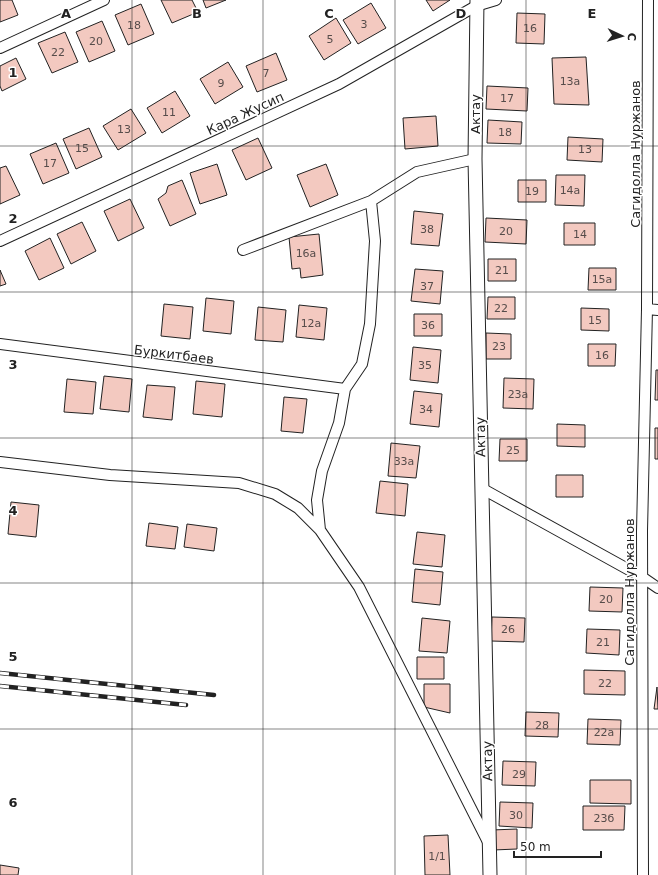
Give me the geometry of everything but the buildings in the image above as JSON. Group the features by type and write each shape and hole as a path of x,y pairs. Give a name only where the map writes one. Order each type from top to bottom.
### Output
{"street":[{"path":"0,48 104,0"},
{"name":"Кара Жусип","path":"0,241 339,84 477,3 496,0"},
{"name":"Сагидолла Нуржанов","path":"643,875 642,577 647,309 648,0"},
{"name":"Актау","path":"477,3 475,159 490,875"},
{"path":"243,250 372,201 417,172 475,159"},
{"path":"648,177 658,182"},
{"path":"320,530 317,500 322,471 339,423 345,389 362,364 370,324 376,241 372,201"},
{"path":"647,309 658,310"},
{"name":"Буркитбаев","path":"0,344 345,389"},
{"path":"0,462 110,475 239,483 275,494 298,508 320,530 359,587 489,844"},
{"path":"481,488 642,577 658,588"}],"railway":[{"path":"0,673 214,695"},
{"path":"0,686 186,705"}]}
